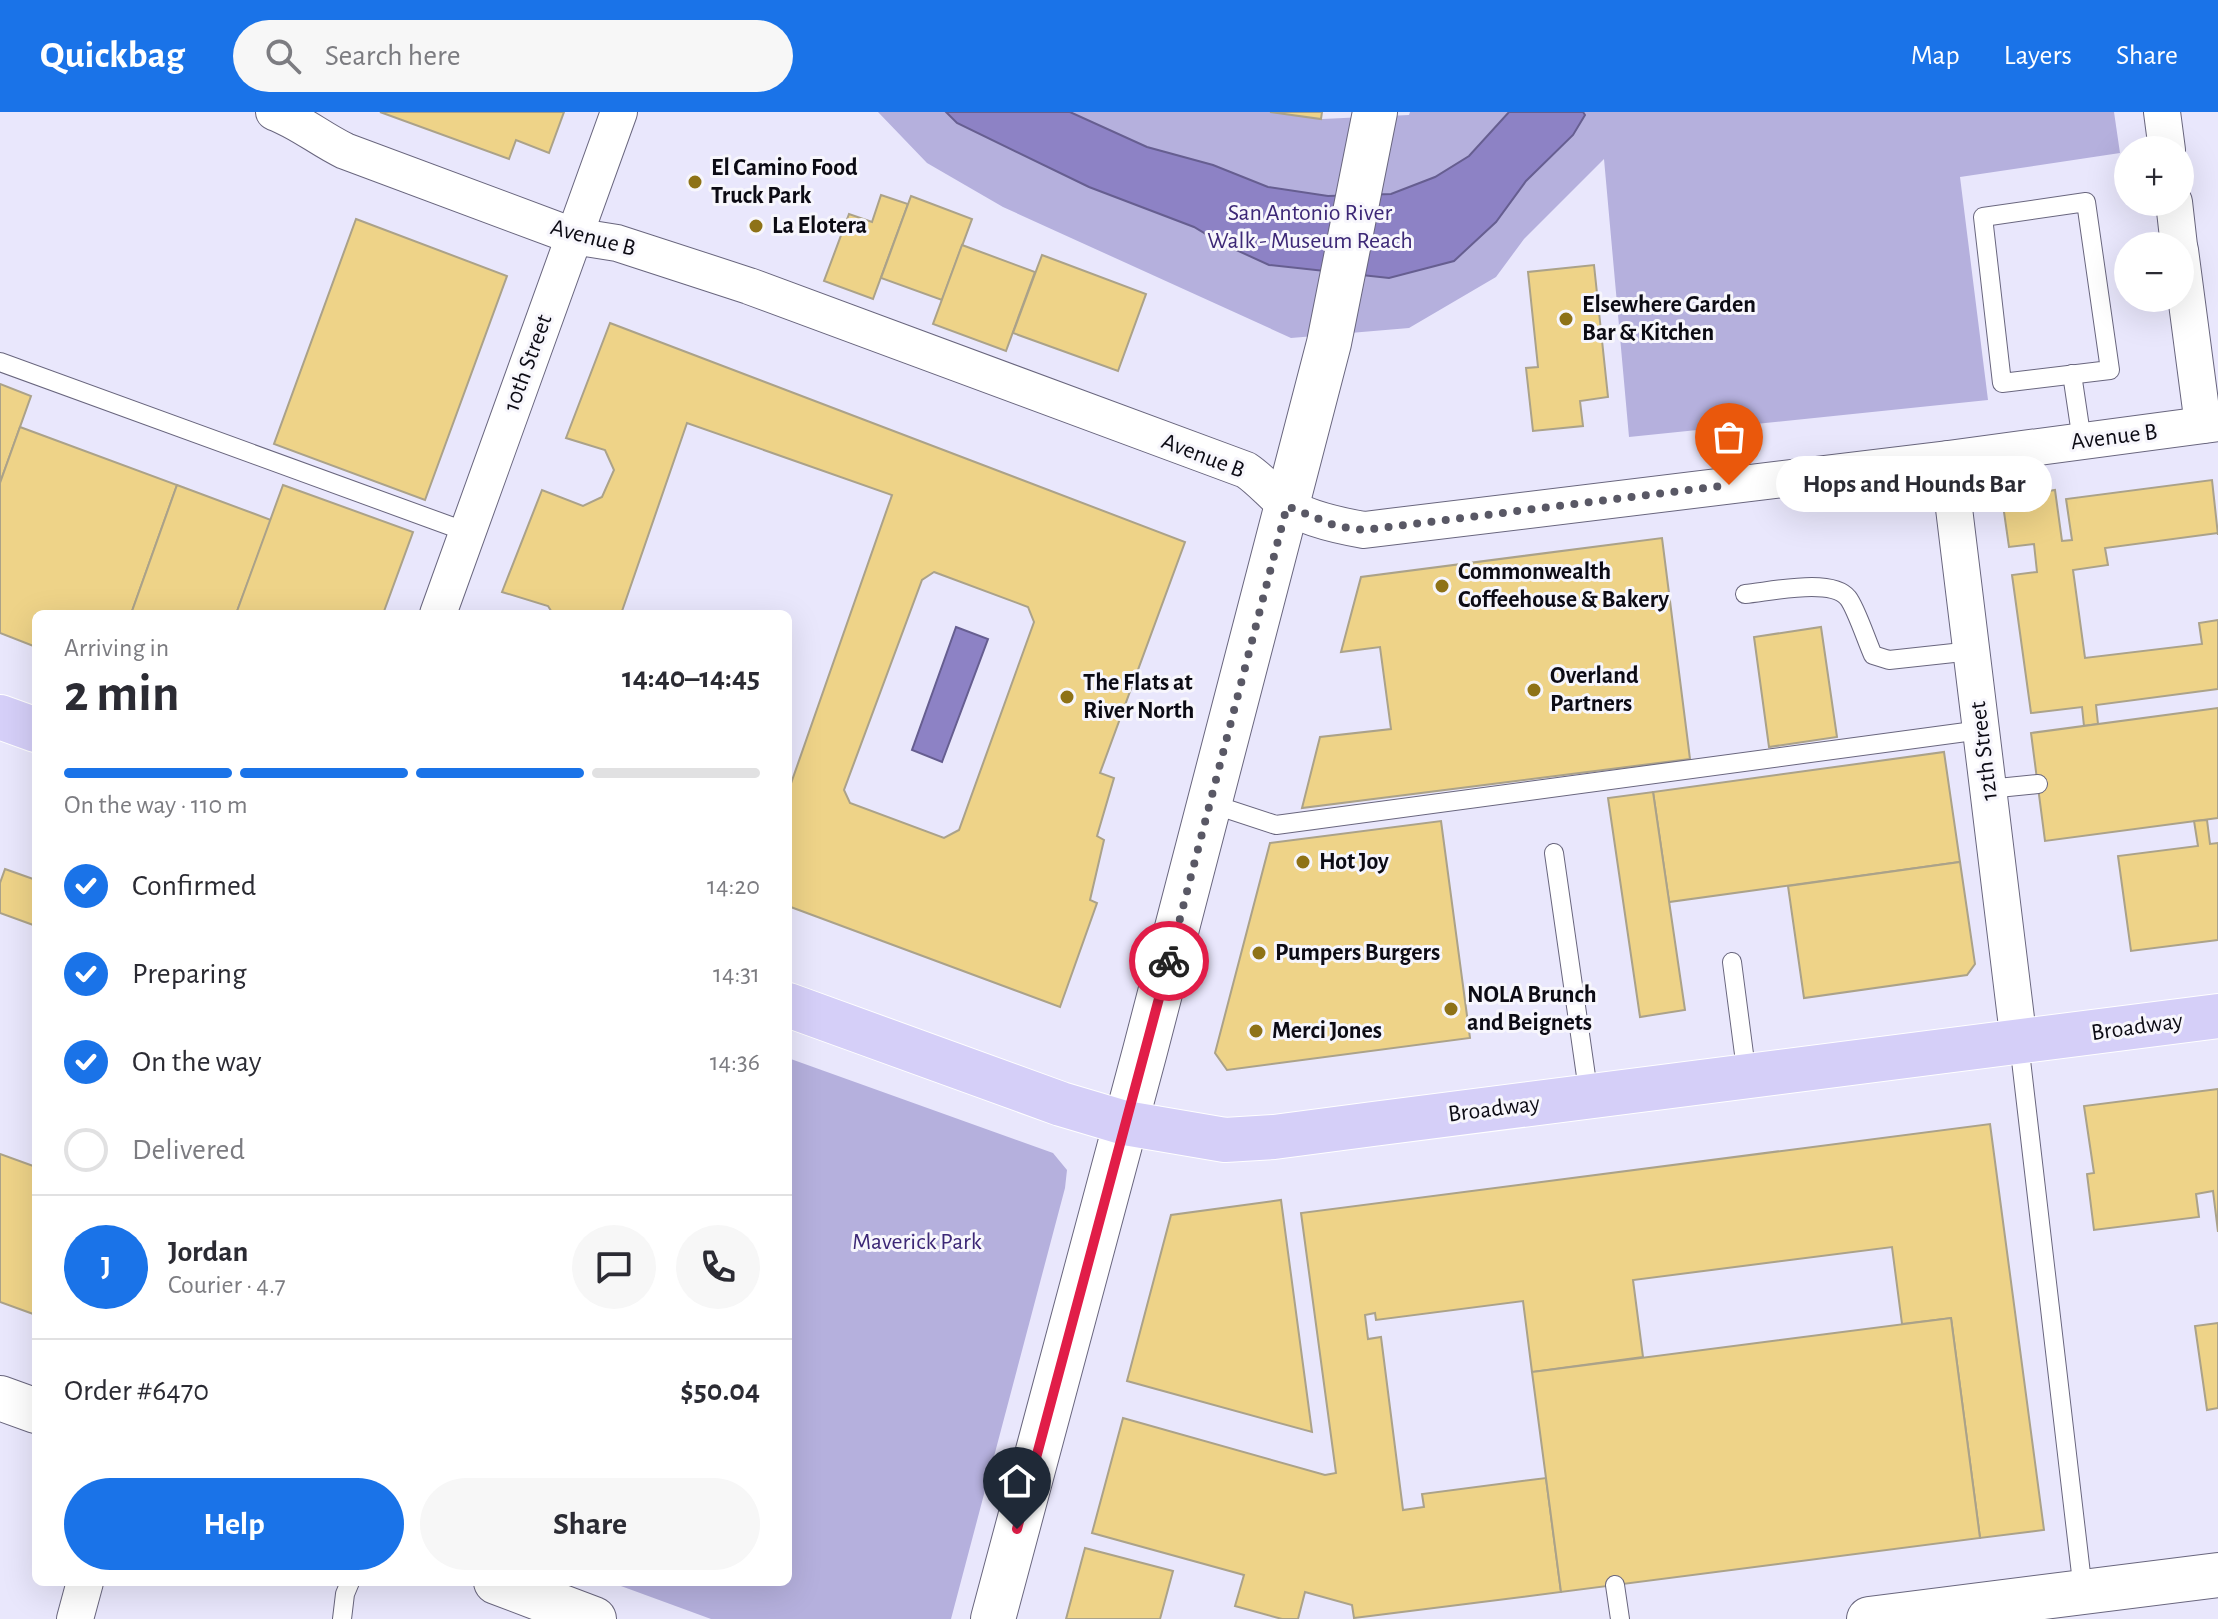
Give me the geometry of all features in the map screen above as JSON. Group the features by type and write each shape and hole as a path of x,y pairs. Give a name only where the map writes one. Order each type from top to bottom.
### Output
{"main road":[{"path":"0,717 32,729"},
{"name":"Broadway","path":"792,1006 1061,1104 1125,1123 1225,1140 1274,1137 2218,1016"}],"street":[{"name":"Avenue B","path":"274,112 345,151 573,236 617,243 749,286 1246,470 1287,506 1336,526 1364,530 2210,424"},
{"name":"10th Street","path":"439,610 619,112"},
{"path":"2162,112 2165,136"},
{"path":"993,1619 1329,343 1373,124"},
{"path":"2191,312 2210,424"},
{"name":"12th Street","path":"1948,459 2019,1043"},
{"path":"0,1398 32,1410"},
{"path":"1869,1619 2218,1575"},
{"path":"75,1619 84,1586"},
{"path":"505,1586 572,1615"}],"lane":[{"path":"2086,202 2110,370 2072,374 2002,383 1983,217 2086,202"},
{"path":"0,362 467,532"},
{"path":"2072,374 2082,441"},
{"path":"1745,594 1819,586 1838,590 1848,598 1873,655 1889,660 1972,651"},
{"path":"1209,803 1276,825 1981,730"},
{"path":"1988,789 2038,784"},
{"path":"1554,853 1589,1097"},
{"path":"1732,962 1747,1077"},
{"path":"2019,1043 2083,1591"},
{"path":"1615,1585 1620,1619"},
{"path":"342,1619 348,1586"}],"green space":[{"name":"San Antonio River Walk - Museum Reach","path":"878,112 1270,112 1322,119 1409,115 1410,112 2114,112 2118,136 2114,136 2114,154 1960,177 1988,400 1629,437 1604,159 1524,239 1496,277 1409,328 1291,338 1003,207 927,163"},
{"name":"Maverick Park","path":"792,1059 1053,1153 1067,1170 1065,1188 951,1619 711,1619 621,1586 792,1586"}],"shaded area":[{"path":"946,112 1070,112 1147,147 1213,165 1268,187 1328,196 1391,194 1435,177 1469,156 1509,112 1583,112 1585,115 1573,135 1526,181 1496,222 1454,261 1389,278 1269,265 1194,227 1089,187 957,123"},
{"path":"956,627 988,639 942,762 912,750"}],"building":[{"path":"380,112 564,112 549,153 516,140 509,159"},
{"path":"1270,112 1322,112 1321,119"},
{"path":"881,195 908,204 873,299 824,281 849,214 872,222"},
{"path":"911,196 972,219 942,300 881,278"},
{"path":"356,219 507,276 425,500 274,444"},
{"path":"962,245 1035,272 1006,351 933,324"},
{"path":"1042,255 1146,294 1118,371 1013,333"},
{"name":"Elsewhere Garden Bar & Kitchen","path":"1594,265 1608,397 1580,401 1583,426 1533,431 1526,368 1538,367 1528,272"},
{"name":"The Flats at River North","path":"610,323 1185,542 1100,773 1114,778 1097,836 1104,840 1090,900 1097,903 1060,1007 792,907 792,781 892,495 687,423 622,610 550,610 548,606 502,592 542,490 583,506 602,497 614,470 605,450 566,438","holes":["934,572 1028,607 1034,622 959,830 944,838 850,803 844,790 922,580"]},
{"path":"0,384 31,396 0,483"},
{"path":"20,427 177,485 132,610 32,610 32,645 0,633 0,483"},
{"path":"2212,480 2218,533 2105,548 2108,565 2073,570 2085,658 2202,644 2199,623 2218,620 2218,689 2096,705 2098,724 2084,726 2082,707 2031,713 2012,575 2037,572 2034,544 2009,547 2002,498 2055,490 2062,541 2072,540 2066,499"},
{"path":"177,485 271,520 237,610 132,610"},
{"path":"283,485 413,532 384,610 237,610"},
{"name":"Overland Partners","path":"1662,538 1690,759 1302,808 1320,737 1391,729 1380,647 1341,652 1361,577"},
{"path":"1821,627 1837,737 1769,747 1754,637"},
{"path":"2218,708 2218,818 2045,841 2031,733"},
{"path":"1944,752 1960,862 1669,902 1653,792"},
{"path":"1653,792 1685,1010 1640,1017 1608,798"},
{"path":"2207,820 2210,844 2218,843 2218,940 2131,951 2118,856 2198,846 2194,821"},
{"path":"1441,821 1470,1038 1227,1070 1215,1053 1270,843"},
{"path":"1960,862 1975,964 1967,975 1804,998 1788,886"},
{"path":"5,869 32,879 32,925 0,913 0,883"},
{"path":"2218,1089 2218,1232 2213,1191 2196,1194 2199,1217 2094,1230 2087,1174 2094,1173 2084,1106"},
{"path":"1990,1124 2044,1530 1980,1538 1951,1318 1902,1324 1892,1247 1633,1280 1643,1357 1532,1372 1523,1301 1376,1320 1375,1313 1365,1315 1368,1339 1381,1337 1403,1510 1424,1507 1422,1494 1546,1478 1561,1592 1354,1618 1352,1605 1305,1592 1298,1619 1282,1619 1235,1606 1244,1575 1092,1533 1123,1418 1325,1475 1336,1473 1301,1213"},
{"path":"0,1154 32,1166 32,1314 0,1302"},
{"path":"1281,1200 1312,1432 1127,1381 1171,1215"},
{"path":"1951,1318 1980,1538 1561,1592 1532,1372"},
{"path":"2218,1323 2218,1408 2207,1410 2195,1326"},
{"path":"1085,1548 1173,1571 1160,1619 1066,1619"}],"way so far":[{"path":"1169,961 1287,506 1336,526 1364,530 1729,485"}],"place":[{"name":"El Camino Food Truck Park","path":"695,182"},
{"name":"La Elotera","path":"756,226"},
{"name":"Elsewhere Garden Bar & Kitchen","path":"1566,319"},
{"name":"Hops and Hounds Bar","path":"1729,485"},
{"name":"Commonwealth Coffeehouse & Bakery","path":"1442,586"},
{"name":"Overland Partners","path":"1534,690"},
{"name":"The Flats at River North","path":"1067,697"},
{"name":"Hot Joy","path":"1303,862"},
{"name":"Pumpers Burgers","path":"1259,953"},
{"name":"NOLA Brunch and Beignets","path":"1451,1009"},
{"name":"Merci Jones","path":"1256,1031"}],"route":[{"path":"1017,1529 1169,961"}]}
